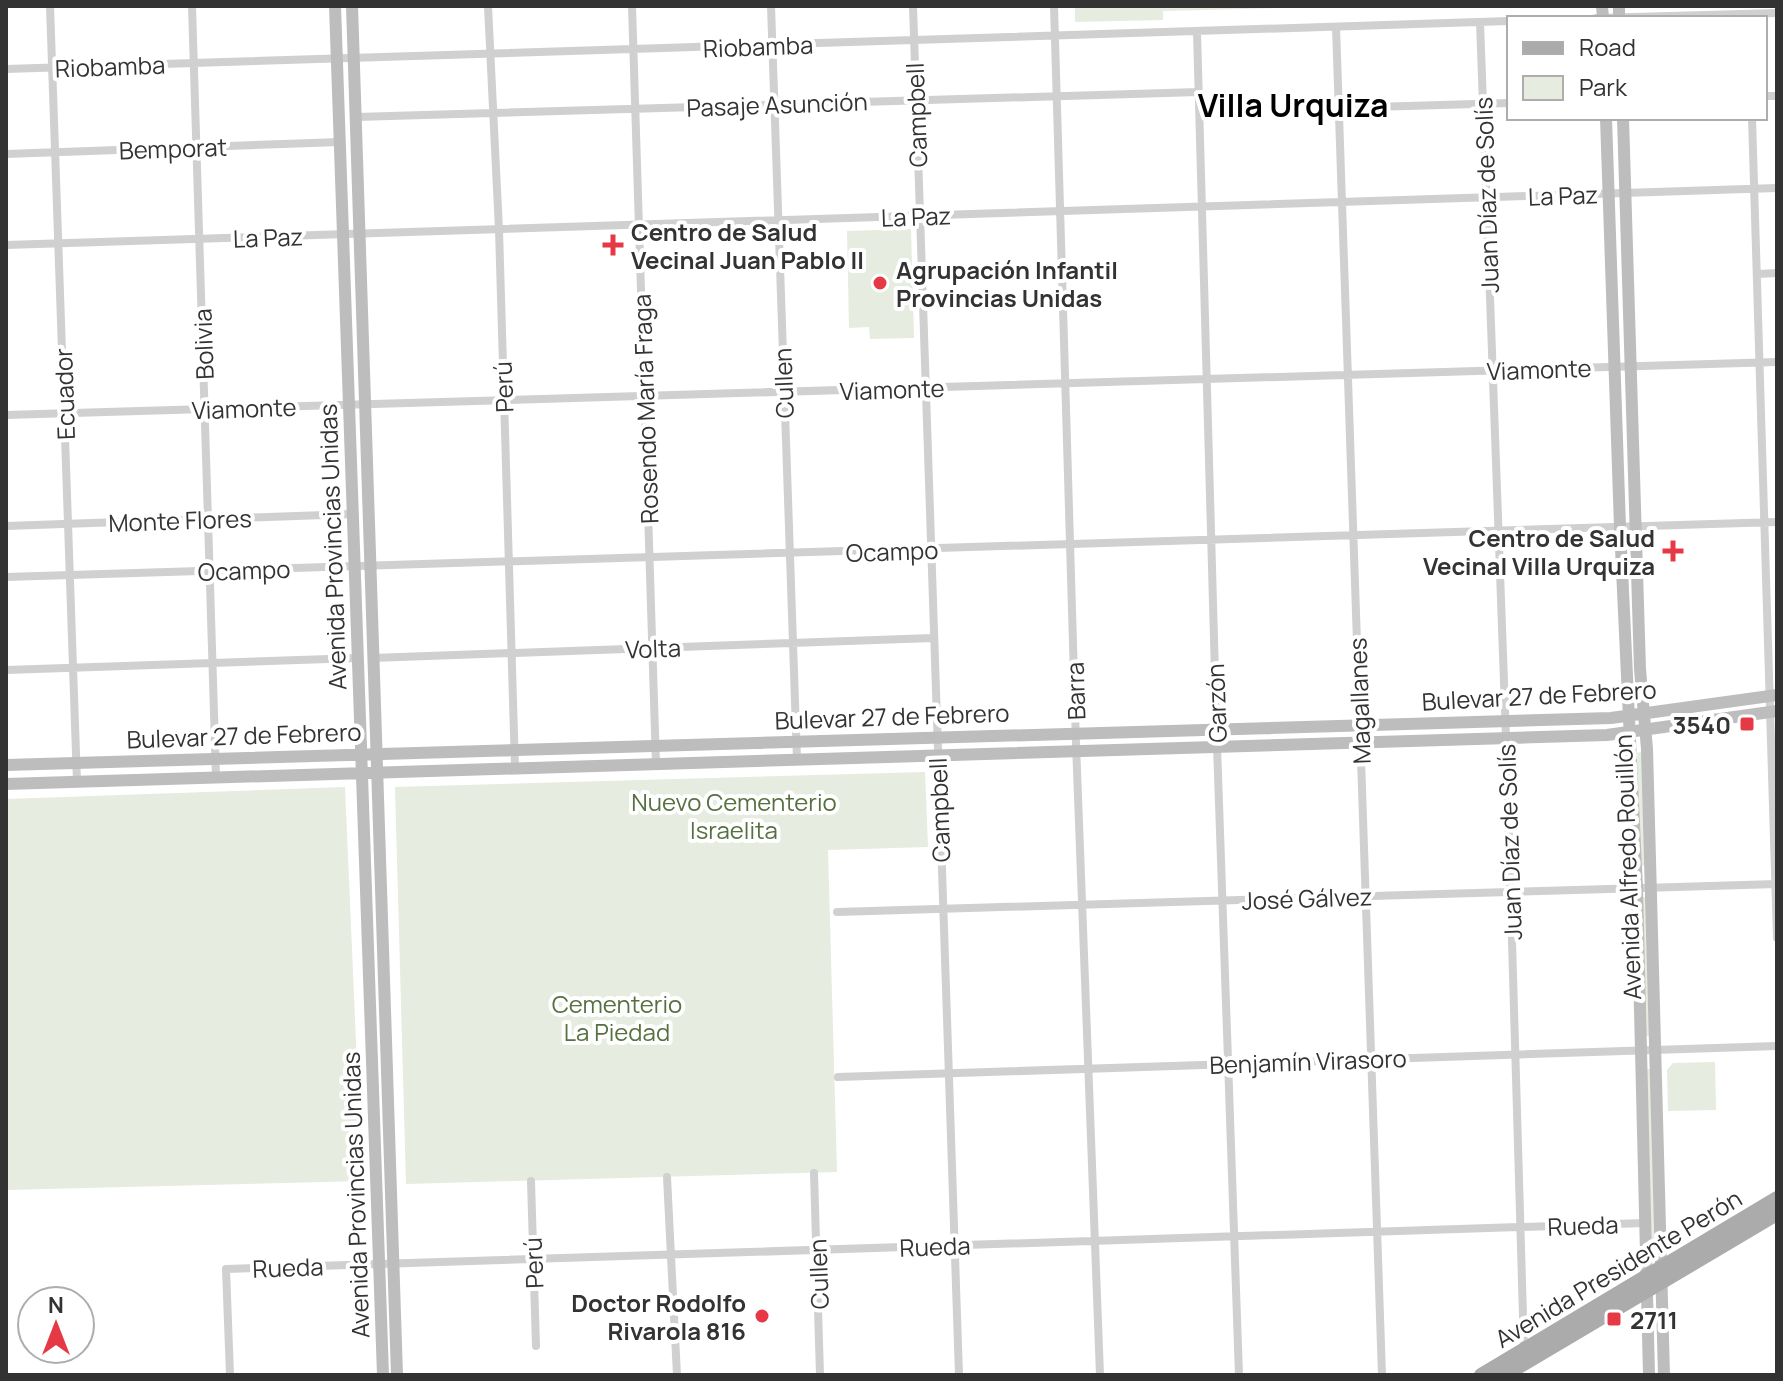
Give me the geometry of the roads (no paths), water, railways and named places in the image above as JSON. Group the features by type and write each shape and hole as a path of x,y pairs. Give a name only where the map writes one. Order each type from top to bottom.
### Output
{"main road":[{"name":"Avenida Provincias Unidas","path":"335,6 358,658 368,753 376,772 397,1375"},
{"name":"Avenida Provincias Unidas","path":"352,6 372,658 368,753 362,773 383,1375"},
{"name":"Avenida Alfredo Rouillón","path":"1606,120 1620,527 1637,888 1649,1375"},
{"name":"Avenida Alfredo Rouillón","path":"1623,120 1635,526 1651,887 1664,1375"},
{"name":"Bulevar 27 de Febrero","path":"6,765 1629,716 1773,695"},
{"name":"Bulevar 27 de Febrero","path":"6,784 1629,732 1773,712"},
{"name":"Avenida Presidente Perón","path":"1505,1375 1777,1198"},
{"name":"Avenida Presidente Perón","path":"1661,1274 1777,1214"},
{"name":"Avenida Presidente Perón","path":"1481,1375 1524,1363"}],"street":[{"name":"Ecuador","path":"50,6 77,782"},
{"name":"Bolivia","path":"192,6 216,777"},
{"name":"Perú","path":"488,6 499,230 515,768"},
{"name":"Rosendo María Fraga","path":"632,6 656,764"},
{"name":"Cullen","path":"771,6 797,759"},
{"name":"Campbell","path":"913,6 959,1375"},
{"name":"Barra","path":"1054,6 1076,733 1100,1375"},
{"path":"1671,16 1777,13"},
{"name":"Riobamba","path":"6,69 1507,21"},
{"name":"Juan Díaz de Solís","path":"1480,22 1506,720 1524,1363"},
{"name":"Magallanes","path":"1336,27 1382,1375"},
{"name":"Garzón","path":"1197,32 1239,1375"},
{"name":"Pasaje Asunción","path":"356,117 1199,92"},
{"path":"1339,108 1507,103"},
{"path":"1752,120 1764,522 1772,604 1777,938"},
{"name":"Bemporat","path":"6,154 340,142"},
{"name":"La Paz","path":"6,245 1777,188"},
{"path":"1757,274 1777,273"},
{"name":"Viamonte","path":"6,415 1777,362"},
{"name":"Monte Flores","path":"6,526 353,514"},
{"name":"Ocampo","path":"6,577 1777,522"},
{"name":"Volta","path":"372,658 933,638"},
{"path":"6,670 358,658"},
{"name":"José Gálvez","path":"837,912 1776,884"},
{"name":"Benjamín Virasoro","path":"838,1077 1777,1046"},
{"name":"Cullen","path":"814,1173 820,1375"},
{"path":"667,1177 677,1375"},
{"name":"Perú","path":"531,1181 536,1346"},
{"name":"Rueda","path":"230,1375 226,1269 1645,1223"}],"place":[{"name":"Centro de Salud Vecinal Juan Pablo II","path":"613,245"},
{"name":"Agrupación Infantil Provincias Unidas","path":"880,283"},
{"name":"Centro de Salud Vecinal Villa Urquiza","path":"1673,551"},
{"name":"3540","path":"1747,724"},
{"name":"Doctor Rodolfo Rivarola 816","path":"762,1316"},
{"name":"2711","path":"1614,1319"}],"district":[{"name":"Villa Urquiza","path":"1293,105"}],"park label":[{"name":"Nuevo Cementerio Israelita","path":"734,815"},
{"name":"Cementerio La Piedad","path":"617,1017"}]}
